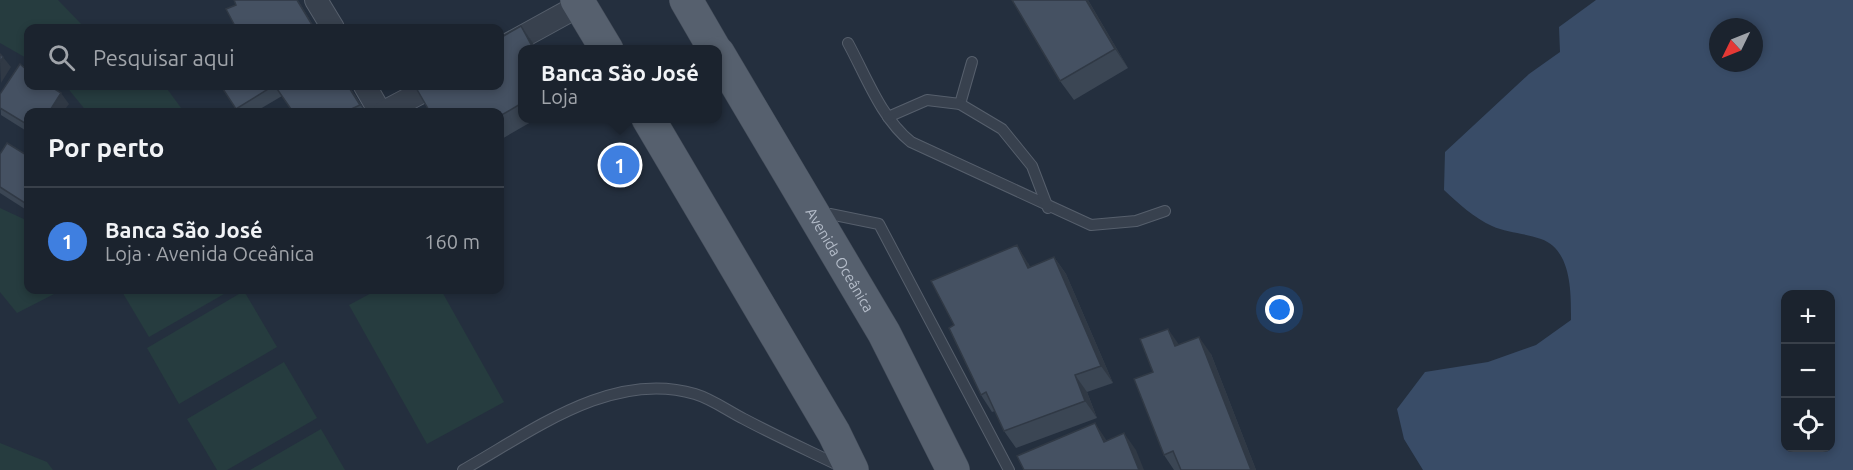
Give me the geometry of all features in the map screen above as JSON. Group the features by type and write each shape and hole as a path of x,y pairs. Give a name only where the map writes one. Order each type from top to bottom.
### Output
{"main road":[{"name":"Avenida Oceânica","path":"686,0 712,45"},
{"path":"579,2 604,45"},
{"name":"Avenida Oceânica","path":"722,61 884,333 953,470"},
{"path":"651,123 834,433 850,470"}],"street":[{"path":"316,0 331,24"},
{"path":"504,47 579,2"},
{"path":"368,90 379,108"},
{"path":"390,108 425,90"}],"lane":[{"path":"848,43 888,117 899,132 911,142 1048,208 1091,225 1136,221 1165,211"},
{"path":"960,104 972,62"},
{"path":"888,117 927,100 960,104 1002,129 1032,166 1048,208"},
{"path":"814,217 830,214 879,224 1009,470"},
{"path":"463,470 567,412 600,398 633,389 665,388 696,394 850,470"}],"green space":[{"path":"0,0 58,0 81,24 24,24 24,57 0,43"},
{"path":"69,90 168,90 181,108 84,108"},
{"path":"0,208 24,219 24,294 54,294 17,313 0,292"},
{"path":"123,294 224,294 149,337"},
{"path":"239,294 246,294 277,347 179,404 147,348"},
{"path":"370,294 443,294 504,402 427,444 349,305"},
{"path":"284,362 317,418 227,470 217,470 187,419"},
{"path":"321,429 345,470 250,470"},
{"path":"0,443 47,462 53,470 0,470"}],"water":[{"path":"1596,0 1853,0 1853,470 1423,470 1404,439 1397,409 1425,372 1488,362 1536,345 1571,320 1570,285 1559,252 1541,239 1485,223 1444,190 1445,152 1529,74 1560,52 1559,27"}],"building":[{"path":"234,0 297,0 312,24 234,24 226,9 236,5"},
{"path":"1012,0 1086,0 1115,49 1060,81"},
{"path":"521,26 531,45 518,45 518,105 504,114 504,108 428,108 417,90 504,90 504,36"},
{"path":"20,64 24,68 24,90 56,90 61,93 52,108 24,108 24,123 0,108 0,94"},
{"path":"224,90 267,90 238,108"},
{"path":"278,90 351,90 360,105 354,108 290,108"},
{"path":"7,143 24,154 24,202 0,187 0,154"},
{"path":"1017,245 1028,268 1054,257 1101,366 1075,375 1085,401 1004,431 986,392 981,395 949,328 954,325 931,281"},
{"path":"1168,329 1175,346 1199,337 1251,470 1181,470 1173,451 1164,455 1134,379 1153,372 1140,339"},
{"path":"1095,423 1104,442 1124,433 1139,470 1024,470 1017,456"}],"place":[{"name":"Banca São José","path":"620,165"}]}
